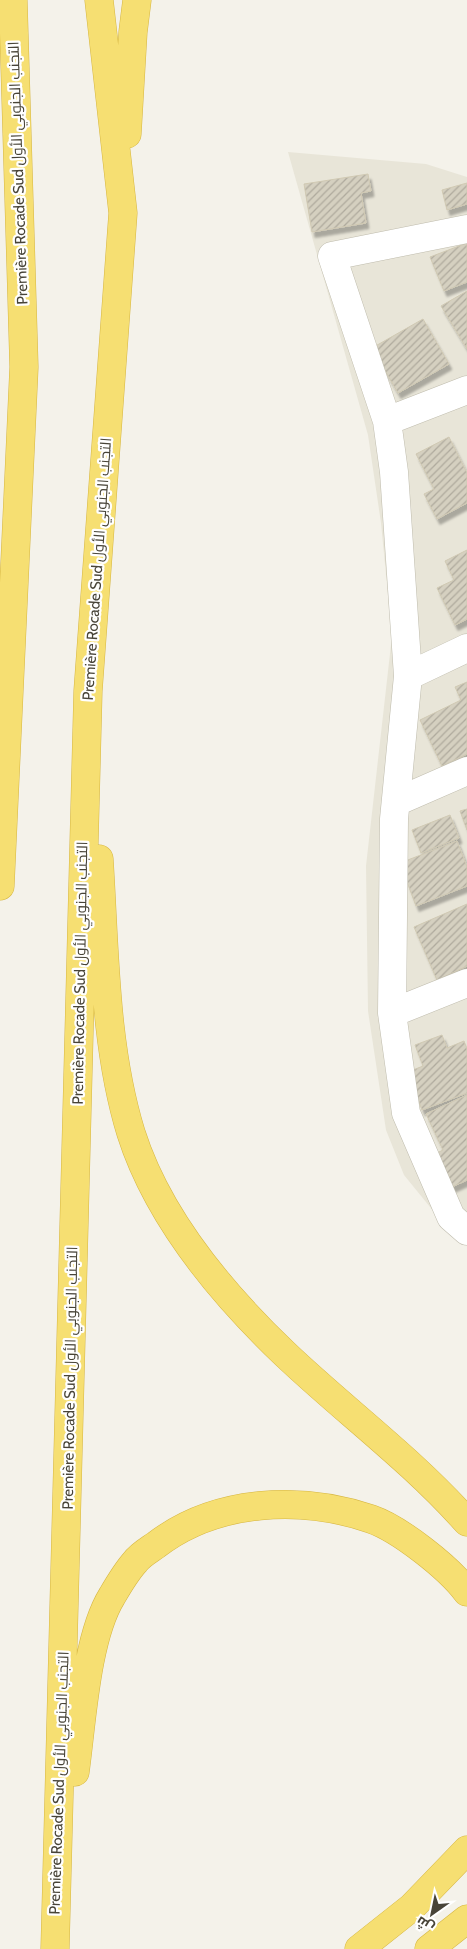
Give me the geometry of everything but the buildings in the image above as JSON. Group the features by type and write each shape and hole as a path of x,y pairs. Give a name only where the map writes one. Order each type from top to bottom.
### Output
{"highway":[{"name":"Première Rocade Sud التجنب الجنوبي الأول","path":"0,886 24,367 13,0"},
{"name":"Première Rocade Sud التجنب الجنوبي الأول","path":"55,1949 88,691 123,213 99,0"},
{"path":"123,213 133,32 137,0"},
{"path":"88,691 106,979 114,1060 131,1133 155,1189 189,1244 230,1297 285,1354 438,1489 467,1522"},
{"path":"58,1842 70,1802 88,1673 96,1636 110,1598 136,1560 176,1530 216,1514 263,1505 318,1506 373,1520 414,1544 440,1564 467,1592"},
{"path":"359,1949 412,1907 467,1850"},
{"path":"429,1949 467,1919"}],"street":[{"path":"462,1219 406,1112 392,1012 396,802 408,676 394,472 387,421 332,256 467,229"},
{"path":"387,421 467,390"},
{"path":"408,676 467,648"},
{"path":"396,802 467,771"},
{"path":"392,1012 467,983"}],"shaded area":[{"path":"288,152 426,164 467,177 467,1242 439,1218 404,1175 386,1130 368,1011 366,866 392,636 381,523 368,435"}]}
